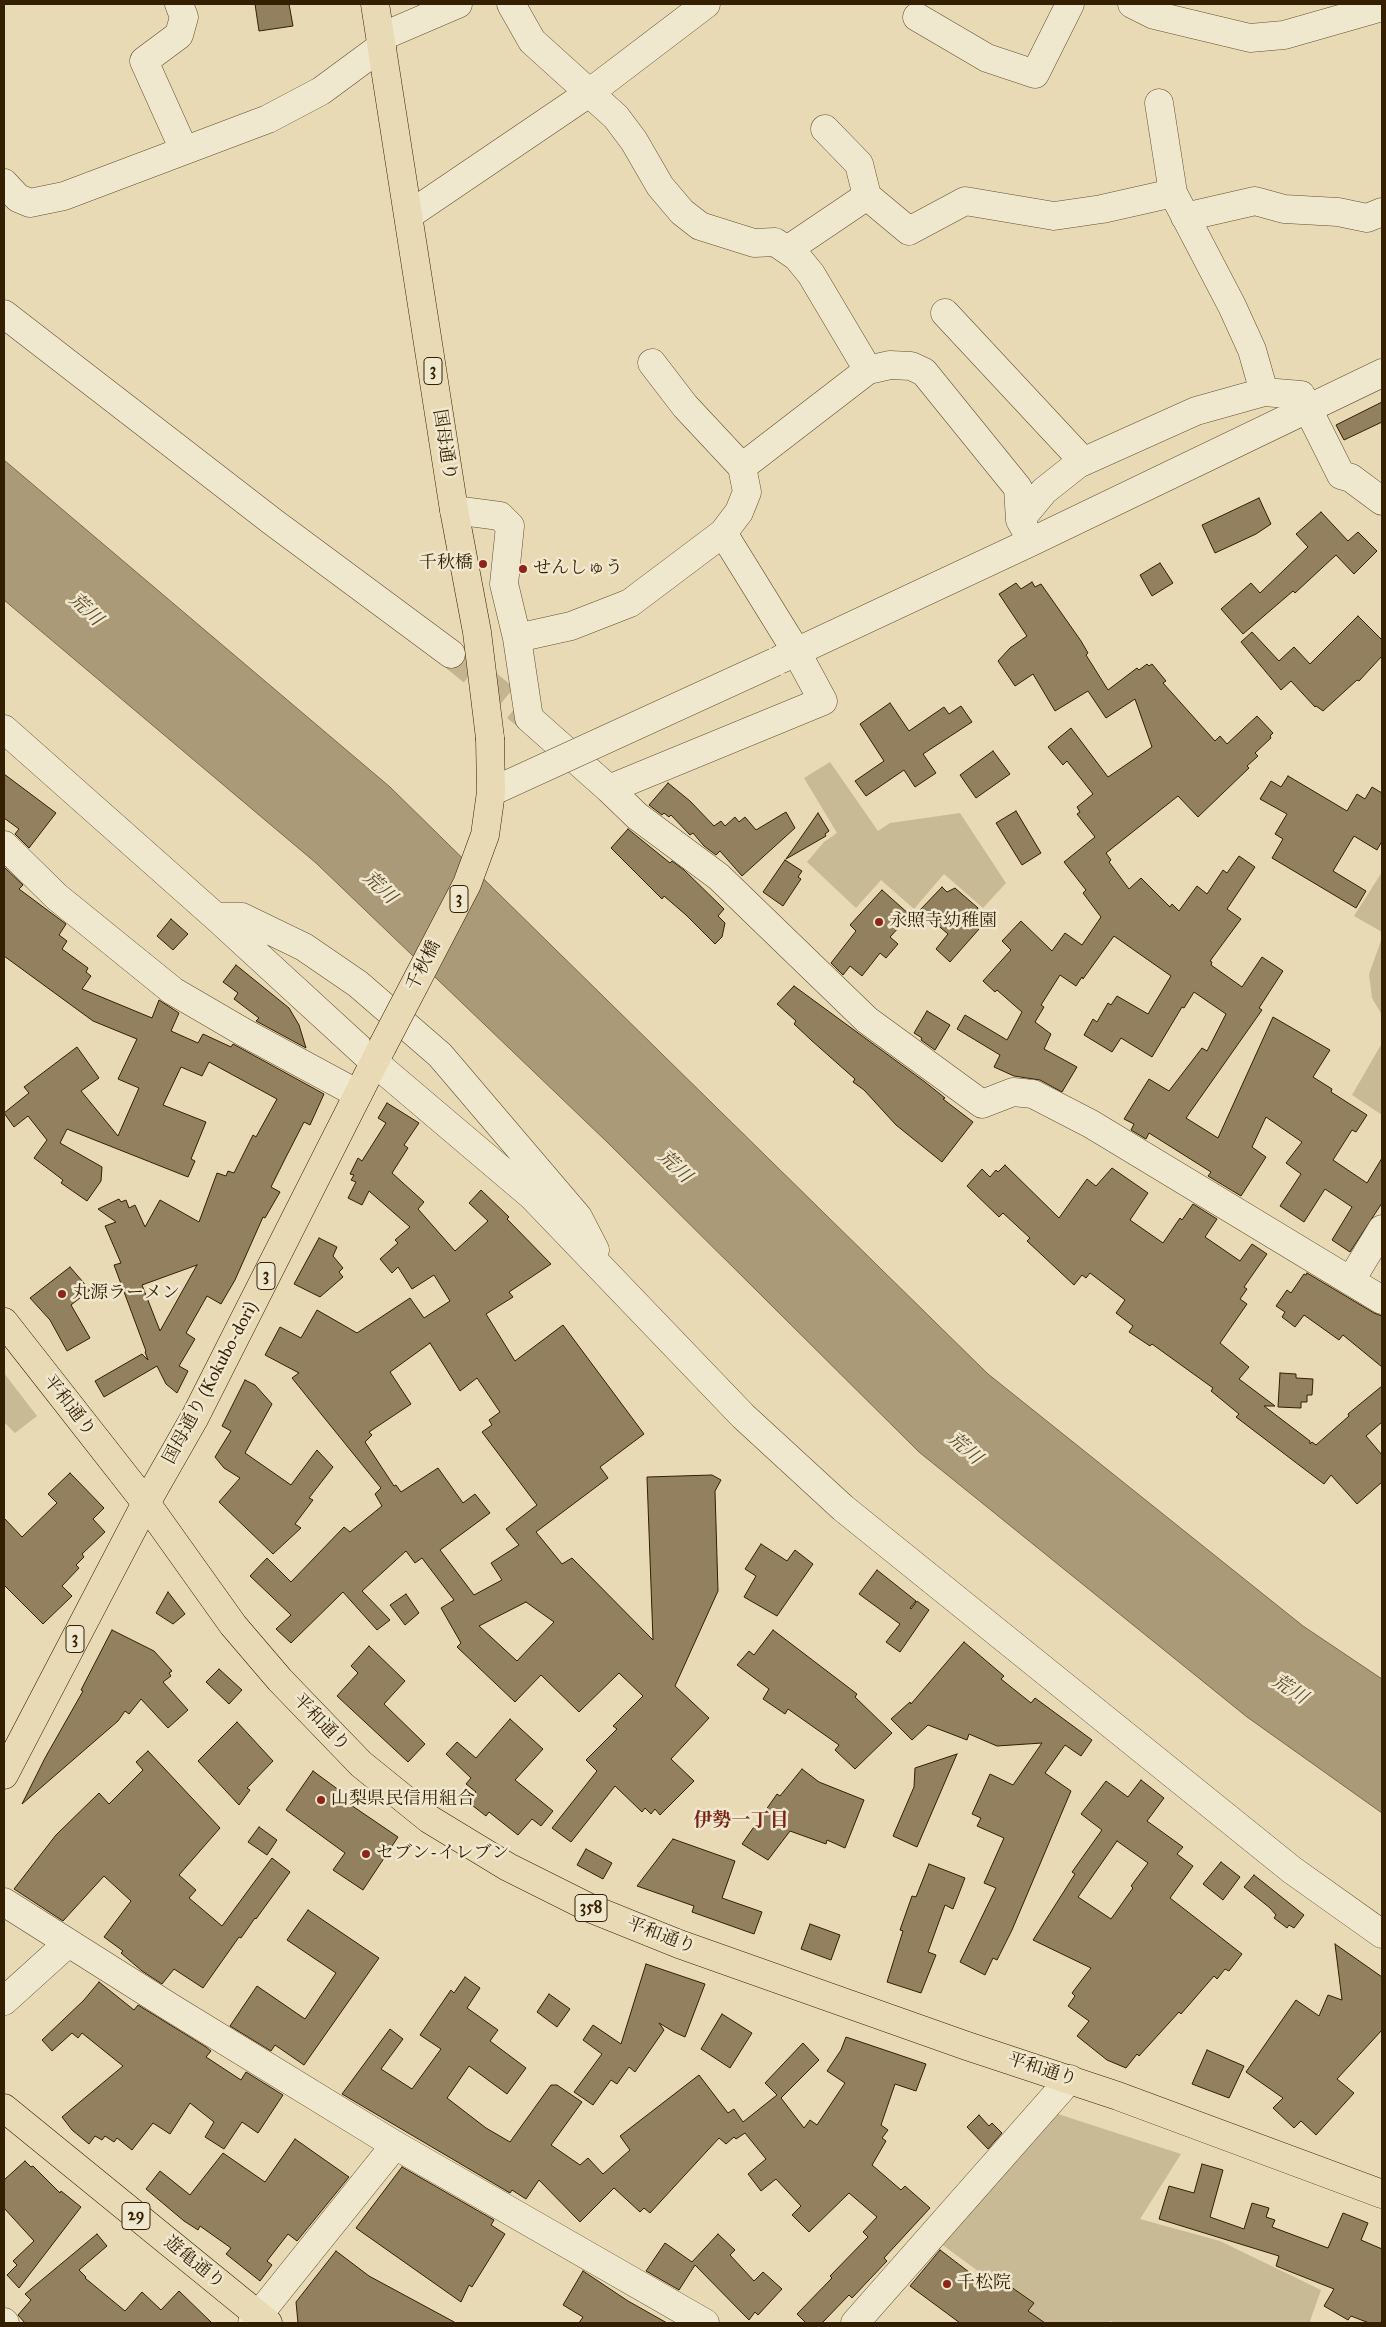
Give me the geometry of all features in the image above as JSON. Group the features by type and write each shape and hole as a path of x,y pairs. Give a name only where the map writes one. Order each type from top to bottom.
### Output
{"main road":[{"name":"国母通り","path":"375,4 454,510 477,632 490,738"},
{"name":"千秋橋","path":"378,1055 467,884 485,835 491,792 490,738"},
{"name":"国母通り (Kokubo-dori)","path":"146,1504 195,1417 378,1055"},
{"name":"平和通り","path":"4,1322 146,1504 233,1624 280,1680 361,1764 429,1819 508,1867 592,1909 688,1947 968,2046 1070,2079 1382,2194"},
{"name":"3","path":"4,1775 146,1504"},
{"name":"遊亀通り","path":"4,2108 260,2321"}],"street":[{"path":"179,4 184,17 179,34 144,61 184,150"},
{"path":"4,183 18,198 30,203 64,196 268,119 322,91 381,42 458,4"},
{"path":"511,4 532,40 616,117 634,141 660,186 682,212 700,226 754,243 775,242 797,257 811,274 868,370"},
{"path":"409,215 590,92 706,4"},
{"path":"917,17 987,58 1035,74 1070,4"},
{"path":"1132,4 1154,15 1250,38 1284,35 1382,7"},
{"path":"1159,103 1179,205 1232,306 1252,350 1264,392"},
{"path":"825,129 860,164 867,196 909,231 964,202 1054,216 1102,209 1254,201 1284,209 1338,212 1367,218 1382,212"},
{"path":"787,250 867,196"},
{"path":"945,313 1084,461"},
{"path":"4,314 273,522 451,654"},
{"path":"517,638 571,626 630,603 722,533 739,512 747,492 742,467 685,406 652,363"},
{"path":"742,467 868,370 890,365 911,366 924,372 1018,488 1026,531"},
{"path":"491,792 786,656 1026,531 1309,408 1382,373"},
{"path":"1026,531 1044,491 1078,464 1196,411 1264,392 1301,395 1341,475 1351,478 1382,501"},
{"path":"454,510 500,516 510,526 504,584 517,638 529,718 637,816 719,877 867,1020 982,1104 1012,1092 1033,1094 1091,1124 1382,1300"},
{"path":"609,789 823,701 786,656 722,533"},
{"path":"4,729 216,917 378,1055 532,1196 743,1416 843,1508 1292,1870 1382,1934"},
{"path":"4,845 57,897 173,991 244,1033 358,1094"},
{"path":"216,917 242,917 304,948 358,984 440,1055 578,1216 608,1275"},
{"path":"1350,1280 1382,1229"},
{"path":"4,1902 67,1944 395,2145 705,2323"},
{"path":"4,2001 67,1944"},
{"path":"855,2323 1070,2079"},
{"path":"260,2321 395,2145"}],"shaded area":[{"path":"830,762 878,831 890,823 960,813 1006,883 983,908 944,874 914,909 881,880 856,908 807,862 824,842 837,833 804,778"},
{"path":"1382,872 1382,932 1354,916"},
{"path":"1382,938 1382,1015 1372,998 1369,974"},
{"path":"1382,1043 1382,1115 1352,1095"},
{"path":"4,1373 37,1416 15,1433 4,1422"},
{"path":"1055,2113 1181,2154 1140,2219 1220,2241 1321,2290 1310,2321 1313,2323 1115,2323 1111,2321 1109,2323 1029,2323 1034,2316 1028,2311 1034,2303 989,2271 986,2277 940,2243"}],"water":[{"name":"荒川","path":"4,460 390,787 988,1374 1303,1626 1382,1679 1382,1813 1247,1717 919,1452 606,1141 316,863 4,600"}],"building":[{"path":"255,4 289,4 293,26 259,31"},
{"path":"1382,402 1382,422 1344,440 1336,425"},
{"path":"1259,498 1271,524 1256,534 1215,553 1202,525"},
{"path":"1321,512 1348,541 1358,532 1377,551 1354,574 1336,555 1295,593 1293,591 1243,634 1221,609 1251,583 1260,593 1308,547 1296,534"},
{"path":"1160,563 1173,583 1152,596 1140,575"},
{"path":"1032,582 1035,587 1041,584 1081,641 1088,653 1086,655 1108,690 1137,668 1139,670 1147,664 1149,666 1152,664 1166,681 1163,683 1215,741 1220,736 1227,744 1257,716 1273,733 1270,736 1271,738 1255,753 1258,756 1247,766 1249,768 1198,817 1178,796 1106,853 1111,860 1109,862 1129,889 1141,878 1170,907 1172,904 1179,911 1197,886 1207,894 1223,870 1227,873 1239,856 1255,867 1227,909 1241,919 1210,961 1212,962 1211,965 1242,987 1262,957 1283,971 1259,1008 1262,1010 1186,1118 1218,1138 1273,1017 1330,1050 1313,1077 1332,1089 1331,1092 1367,1115 1356,1132 1352,1130 1333,1160 1367,1183 1382,1158 1382,1203 1350,1252 1332,1240 1352,1207 1325,1189 1304,1222 1280,1206 1301,1174 1286,1163 1302,1142 1266,1117 1252,1147 1266,1157 1241,1196 1208,1176 1211,1172 1149,1133 1146,1139 1131,1130 1134,1124 1124,1119 1149,1079 1169,1091 1202,1048 1207,1051 1226,1014 1194,992 1184,1008 1182,1007 1152,1057 1121,1038 1112,1052 1084,1035 1093,1019 1097,1022 1108,1003 1111,1005 1117,996 1148,1014 1171,976 1114,936 1076,986 1060,975 1041,1005 1044,1007 1035,1022 1051,1034 1044,1049 1077,1067 1062,1092 1040,1080 1014,1076 994,1067 1000,1055 957,1029 965,1015 1007,1040 1022,1012 997,990 995,992 983,981 1011,950 1002,941 1021,921 1052,951 1065,933 1082,945 1101,917 1083,893 1086,890 1064,862 1095,837 1077,814 1080,812 1077,807 1093,794 1067,761 1063,765 1048,747 1071,728 1108,777 1152,747 1135,699 1106,718 1088,691 1055,711 1033,674 1015,686 998,661 1010,648 1027,636 999,594 1016,583 1021,589"},
{"path":"1358,616 1382,640 1382,656 1359,681 1357,680 1323,711 1315,707 1291,681 1281,690 1241,642 1252,632 1279,661 1294,647 1310,664"},
{"path":"890,703 909,731 944,707 949,714 961,706 972,722 923,754 936,773 915,787 904,770 866,796 855,781 884,761 860,724"},
{"path":"993,751 1010,774 976,798 960,775"},
{"path":"4,774 56,813 29,848 15,834 19,829 4,818"},
{"path":"1288,776 1347,811 1357,794 1365,799 1372,787 1382,793 1382,841 1377,850 1354,836 1333,871 1366,891 1356,908 1272,858 1283,839 1275,834 1287,814 1260,799 1271,781 1281,787"},
{"path":"668,783 690,801 714,826 721,821 725,826 735,817 739,822 745,817 756,830 786,812 795,828 742,876 720,851 716,855 704,846 693,833 690,835 671,815 669,817 664,813 662,815 649,805"},
{"path":"1016,811 1041,853 1022,865 996,823"},
{"path":"818,813 829,831 825,834 826,836 786,859"},
{"path":"628,829 670,863 672,861 684,870 724,909 718,916 725,923 722,937 715,944 664,896 662,899 611,848"},
{"path":"785,860 802,871 798,877 801,879 783,906 763,892"},
{"path":"4,867 23,885 19,889 66,924 59,935 67,941 62,949 88,968 86,972 91,976 82,989 152,1018 159,1000 179,1013 171,1031 198,1043 203,1034 231,1047 233,1044 324,1094 310,1125 304,1122 271,1187 280,1192 265,1218 263,1217 235,1280 221,1304 207,1296 186,1333 195,1339 179,1366 188,1371 177,1393 166,1384 157,1366 104,1397 95,1381 142,1354 148,1360 114,1265 121,1263 105,1226 116,1222 98,1209 119,1199 121,1202 126,1200 129,1208 135,1205 145,1227 160,1200 199,1222 217,1173 226,1176 228,1171 234,1173 253,1135 256,1137 277,1099 209,1062 202,1076 181,1067 163,1105 206,1122 191,1159 195,1161 188,1177 67,1129 60,1143 102,1167 101,1181 87,1201 61,1183 63,1180 34,1158 47,1140 28,1116 14,1127 4,1113 29,1093 24,1087 77,1047 99,1078 81,1091 118,1136 139,1088 118,1079 137,1039 93,1021 4,956","holes":["197,1265 160,1331 142,1285"]},
{"path":"942,887 947,892 955,888 978,908 976,911 987,920 950,962 936,949 948,934 920,910"},
{"path":"882,890 910,915 890,937 898,944 886,958 880,953 862,976 850,966 843,975 831,963 856,931 850,925"},
{"path":"171,919 188,934 173,950 157,936"},
{"path":"236,965 289,1008 299,1025 306,1048 256,1021 259,1018 234,999 238,993 223,982"},
{"path":"794,986 925,1082 945,1098 943,1099 973,1122 942,1162 896,1125 864,1090 853,1082 855,1079 794,1024 796,1021 777,1004"},
{"path":"927,1011 950,1025 935,1050 914,1033"},
{"path":"387,1103 419,1123 404,1145 408,1148 392,1173 424,1202 418,1209 455,1251 488,1221 469,1203 481,1190 509,1217 507,1219 551,1264 509,1292 513,1297 486,1314 515,1361 563,1325 644,1434 600,1467 608,1478 536,1532 562,1564 572,1558 653,1640 647,1477 712,1475 721,1480 715,1491 718,1591 675,1686 709,1718 671,1759 694,1781 660,1815 655,1809 651,1814 645,1808 642,1812 615,1786 571,1842 552,1828 597,1771 586,1760 617,1729 613,1726 643,1696 619,1673 579,1712 541,1675 515,1702 457,1647 461,1643 441,1608 454,1600 422,1558 415,1563 406,1551 362,1591 390,1620 377,1630 343,1592 291,1643 276,1629 291,1615 250,1576 267,1558 291,1582 344,1527 350,1532 382,1506 375,1494 381,1488 292,1378 299,1373 265,1355 280,1327 301,1338 317,1310 357,1333 410,1298 424,1318 450,1301 434,1275 412,1289 398,1267 392,1273 380,1259 398,1243 395,1240 410,1227 369,1191 362,1205 348,1198 356,1182 351,1180 354,1175 350,1174 358,1158 362,1161 386,1123 378,1118","holes":["430,1343 460,1391 477,1378 500,1412 489,1420 492,1425 482,1432 537,1505 506,1529 519,1545 491,1563 502,1580 474,1595 440,1550 490,1513 475,1494 463,1503 438,1468 401,1492 396,1485 394,1486 365,1442 372,1435 369,1432 411,1404 390,1372","526,1602 554,1622 517,1661 479,1626"]},
{"path":"1005,1165 1059,1218 1087,1179 1096,1186 1112,1168 1148,1193 1130,1220 1163,1243 1180,1218 1182,1220 1193,1204 1217,1219 1205,1237 1240,1261 1252,1244 1267,1254 1244,1287 1247,1289 1240,1299 1247,1304 1220,1343 1249,1367 1239,1379 1275,1406 1264,1406 1310,1441 1310,1444 1312,1442 1316,1445 1349,1416 1348,1414 1382,1386 1382,1422 1366,1436 1382,1455 1382,1482 1357,1504 1331,1475 1324,1484 1236,1417 1239,1414 1211,1391 1213,1388 1152,1344 1150,1346 1129,1332 1133,1326 1116,1313 1125,1300 1090,1273 1086,1278 1082,1275 1074,1285 1027,1241 1030,1238 1003,1213 999,1217 967,1186 982,1169 990,1177 996,1170 998,1172"},
{"path":"319,1238 337,1247 333,1256 343,1268 339,1272 343,1277 320,1297 294,1284"},
{"path":"70,1267 90,1290 71,1305 90,1338 67,1351 50,1320 30,1298"},
{"path":"1307,1273 1382,1316 1382,1367 1343,1335 1339,1340 1304,1315 1295,1327 1282,1317 1285,1312 1276,1306 1287,1290 1291,1293 1304,1274 1306,1275"},
{"path":"1280,1373 1296,1374 1296,1378 1313,1379 1312,1395 1307,1395 1307,1402 1301,1402 1301,1408 1278,1407"},
{"path":"245,1380 255,1385 272,1404 245,1453 291,1485 317,1450 333,1467 309,1498 313,1500 295,1524 301,1528 273,1554 219,1502 240,1478 224,1468 215,1457 231,1431 222,1426"},
{"path":"70,1473 104,1508 93,1519 105,1532 82,1554 84,1557 76,1565 79,1568 62,1586 72,1596 43,1624 4,1585 4,1518 22,1537 57,1503 48,1494"},
{"path":"761,1544 787,1561 795,1550 813,1564 777,1616 744,1597 756,1576 745,1569"},
{"path":"877,1570 916,1601 911,1609 917,1601 929,1610 900,1652 886,1642 900,1624 859,1594"},
{"path":"168,1592 185,1614 173,1624 156,1613"},
{"path":"406,1594 419,1613 405,1625 390,1605"},
{"path":"112,1630 154,1651 172,1671 169,1673 171,1676 163,1682 188,1710 168,1728 141,1699 129,1714 125,1711 118,1721 22,1804 45,1758 83,1691 81,1690"},
{"path":"773,1630 857,1694 855,1697 892,1733 855,1769 835,1750 839,1745 788,1709 785,1714 763,1699 769,1689 737,1665 749,1651 754,1655"},
{"path":"964,1642 1004,1676 1001,1679 1031,1703 1035,1698 1092,1740 1081,1756 1065,1745 1045,1773 1071,1791 1012,1930 997,1960 993,1958 985,1975 960,1962 996,1888 984,1883 1004,1838 977,1826 981,1818 972,1814 990,1774 1013,1785 1042,1743 997,1746 969,1734 967,1740 928,1725 912,1740 891,1719 910,1702 911,1704"},
{"path":"369,1646 405,1681 384,1704 425,1744 408,1762 337,1696 358,1673 351,1666"},
{"path":"219,1669 242,1690 229,1704 206,1682"},
{"path":"510,1719 543,1749 515,1780 553,1811 541,1826 532,1819 518,1835 489,1812 486,1816 468,1802 476,1792 466,1784 471,1778 446,1754 457,1742 476,1758"},
{"path":"237,1722 273,1761 247,1788 250,1790 239,1805 198,1761"},
{"path":"148,1751 220,1828 179,1875 196,1890 189,1898 222,1926 272,1858 290,1872 256,1919 241,1938 239,1937 203,1988 174,1969 162,1984 142,1971 121,1953 123,1951 104,1937 131,1901 104,1876 63,1921 14,1889 56,1835 99,1793 109,1804 143,1770 136,1762"},
{"path":"957,1754 917,1847 893,1836 914,1787 915,1768"},
{"path":"802,1769 819,1782 864,1800 845,1848 827,1840 826,1844 790,1831 768,1860 742,1844 777,1794 780,1796"},
{"path":"313,1771 351,1799 348,1803 398,1837 363,1890 333,1870 345,1853 286,1810"},
{"path":"1141,1780 1164,1798 1147,1821 1183,1847 1177,1854 1193,1866 1170,1898 1242,1954 1229,1971 1225,1969 1217,1979 1214,1976 1181,2014 1179,2012 1139,2056 1137,2054 1126,2068 1107,2060 1077,2036 1089,2021 1068,2006 1075,1996 1072,1993 1091,1968 1033,1940 1075,1874 1072,1872 1102,1830 1081,1814 1106,1781 1128,1797","holes":["1117,1841 1148,1863 1131,1886 1133,1888 1111,1919 1078,1897"]},
{"path":"259,1827 277,1840 267,1855 248,1842"},
{"path":"673,1839 735,1861 722,1898 762,1912 754,1934 692,1912 694,1906 637,1886"},
{"path":"586,1849 612,1863 603,1879 577,1865"},
{"path":"1221,1862 1240,1877 1223,1900 1203,1884"},
{"path":"929,1864 965,1878 953,1909 945,1905 928,1952 936,1955 921,1993 887,1982 903,1931 900,1930 912,1896 916,1897"},
{"path":"1254,1875 1304,1915 1294,1928 1289,1925 1287,1928 1274,1918 1276,1915 1270,1908 1244,1887"},
{"path":"308,1910 379,1958 304,2065 275,2045 271,2051 230,2026 257,1986 305,2019 336,1973 287,1940"},
{"path":"810,1924 840,1935 831,1960 801,1949"},
{"path":"1335,1944 1382,1977 1382,2030 1337,2079 1354,2093 1316,2135 1301,2121 1294,2128 1273,2108 1283,2098 1246,2072 1296,2000 1319,2016 1328,1995 1342,2000"},
{"path":"646,1964 705,1984 685,2037 659,2023 664,2030 635,2072 629,2067 617,2084 611,2080 593,2105 574,2092 602,2054 583,2040 593,2025 621,2044"},
{"path":"465,1977 480,1988 467,2008 498,2030 490,2041 526,2068 507,2094 469,2066 447,2098 486,2128 510,2142 551,2085 557,2085 582,2102 551,2145 580,2165 588,2158 603,2174 630,2150 620,2136 699,2075 728,2113 734,2109 743,2122 777,2095 765,2083 803,2043 819,2060 781,2098 804,2128 810,2120 817,2125 845,2083 827,2071 841,2050 846,2037 926,2064 916,2091 895,2084 881,2125 888,2130 882,2138 886,2141 872,2165 901,2190 905,2186 930,2208 884,2258 887,2261 852,2298 849,2295 822,2323 806,2323 797,2314 868,2237 863,2232 877,2217 849,2193 809,2232 792,2215 801,2206 776,2179 761,2191 748,2174 766,2159 745,2133 736,2139 734,2137 726,2144 719,2138 650,2213 644,2208 640,2212 614,2188 580,2222 539,2180 526,2199 512,2190 510,2193 342,2094 390,2029 403,2039 381,2069 412,2089 441,2049 420,2035 451,1990 454,1993"},
{"path":"99,1982 134,2010 138,2005 206,2047 211,2051 206,2057 241,2080 246,2072 283,2095 258,2133 242,2122 224,2149 205,2137 214,2122 190,2103 170,2134 153,2123 132,2150 117,2138 114,2142 105,2136 102,2140 95,2136 89,2144 72,2130 62,2117 123,2066 82,2033 78,2038 72,2033 52,2051 42,2040 84,2000"},
{"path":"549,1994 570,2009 557,2027 537,2012"},
{"path":"722,2014 752,2033 730,2068 701,2049"},
{"path":"1207,2050 1244,2066 1229,2098 1192,2084"},
{"path":"979,2115 989,2126 992,2123 1002,2133 988,2149 967,2127"},
{"path":"295,2139 349,2177 297,2241 288,2234 267,2261 272,2265 260,2281 226,2254 231,2248 200,2226 198,2230 184,2221 146,2189 160,2171 190,2195 223,2153 265,2182"},
{"path":"25,2161 31,2167 33,2166 60,2193 61,2191 81,2207 19,2288 7,2275 17,2265 13,2261 34,2241 4,2208 4,2180"},
{"path":"1202,2164 1223,2170 1210,2217 1244,2229 1252,2203 1269,2208 1266,2217 1275,2220 1272,2227 1328,2248 1343,2213 1368,2223 1361,2240 1382,2249 1382,2323 1369,2323 1351,2316 1348,2320 1324,2306 1334,2289 1276,2266 1279,2256 1159,2219 1169,2186 1194,2193"},
{"path":"402,2167 494,2220 491,2225 505,2234 472,2287 469,2285 461,2302 356,2228"},
{"path":"97,2234 107,2246 79,2270 85,2278 125,2311 142,2292 161,2310 179,2291 212,2323 25,2323 18,2315 31,2300 25,2294"},
{"path":"718,2234 735,2250 730,2255 754,2281 763,2272 782,2289 758,2315 755,2312 749,2320 695,2265 679,2290 646,2271 665,2243 692,2262"},
{"path":"940,2250 994,2291 997,2291 1004,2282 1034,2303 1028,2311 1045,2323 960,2323 910,2286"},
{"path":"336,2251 369,2276 456,2323 298,2323 296,2302"},
{"path":"583,2271 628,2301 667,2323 579,2323 583,2317 563,2305"}],"tunnel":[{"path":"451,654 529,718"}],"place":[{"name":"千秋橋","path":"483,564"},
{"name":"せんしゅう","path":"523,569"},
{"name":"永照寺幼稚園","path":"879,922"},
{"name":"丸源ラーメン","path":"62,1294"},
{"name":"山梨県民信用組合","path":"321,1800"},
{"name":"セブン-イレブン","path":"366,1854"},
{"name":"千松院","path":"947,2284"}],"district":[{"name":"伊勢一丁目","path":"741,1821"}]}
